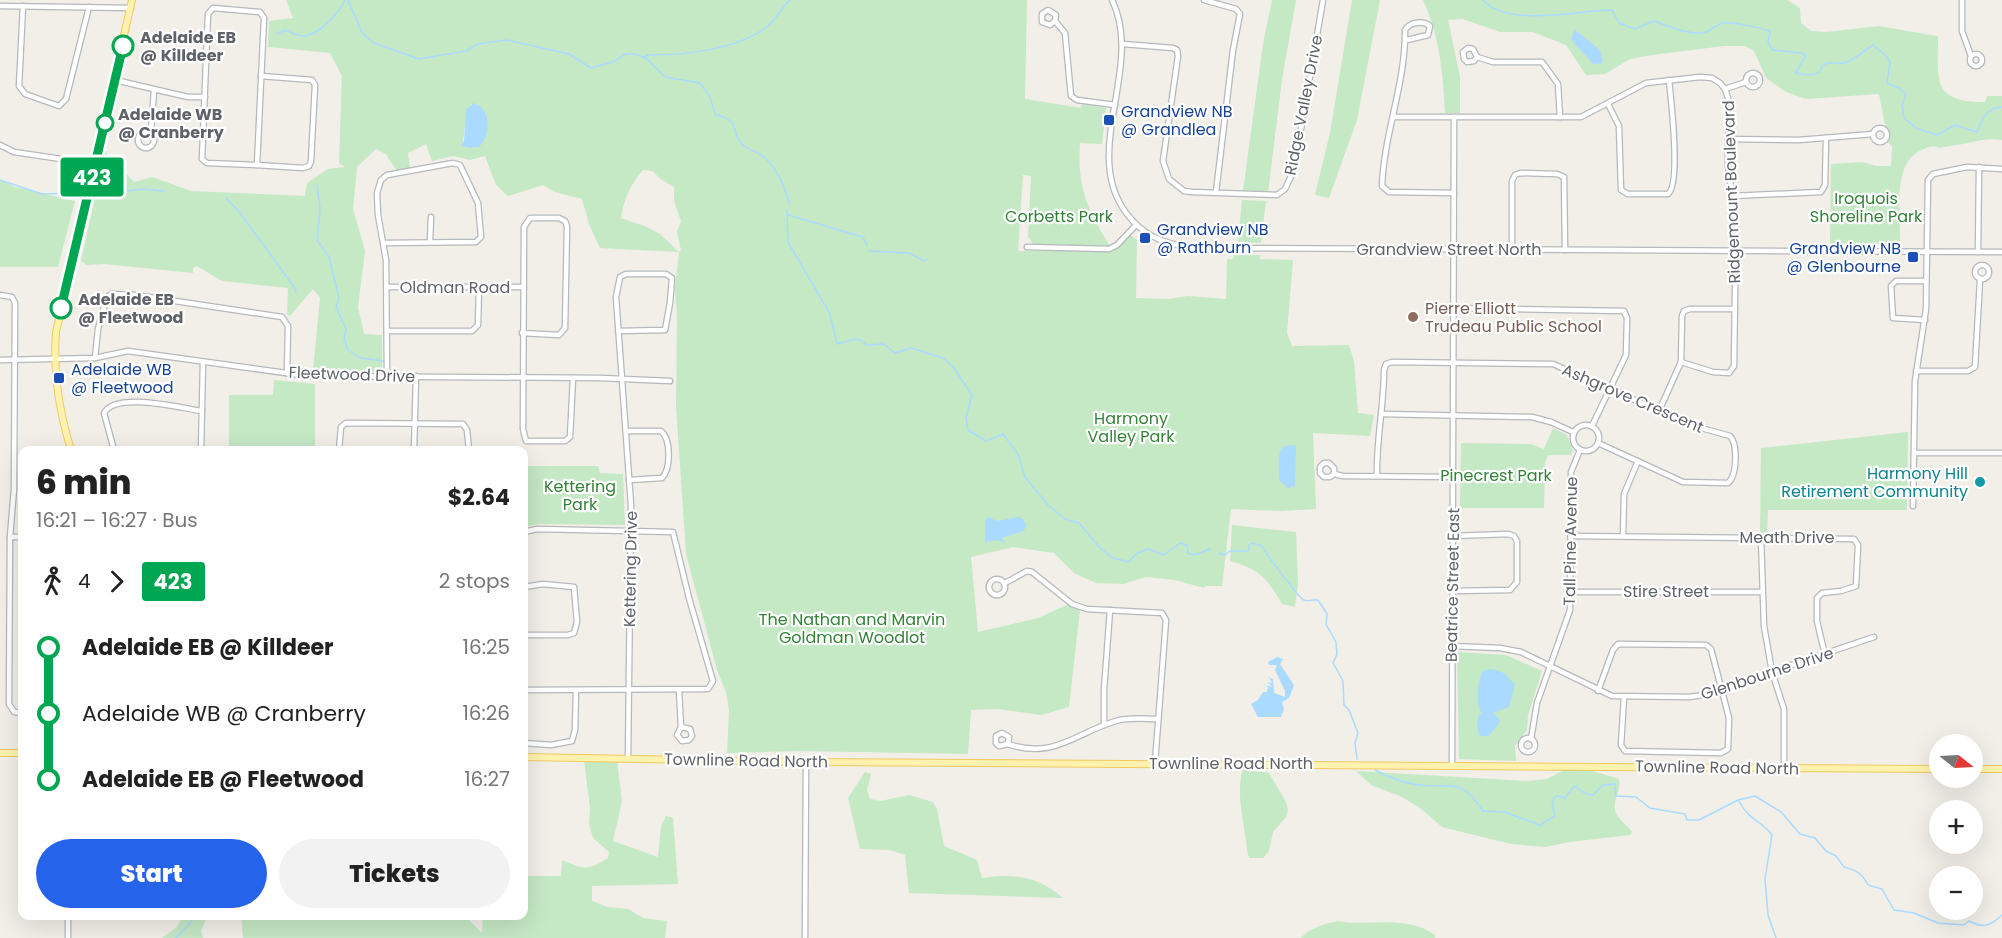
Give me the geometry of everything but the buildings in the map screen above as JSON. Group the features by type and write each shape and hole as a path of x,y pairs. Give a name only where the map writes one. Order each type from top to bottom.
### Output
{"main road":[{"path":"70,446 59,408 54,360 60,312 132,0"},
{"path":"0,753 18,753"},
{"name":"Townline Road North","path":"528,757 806,762 1929,769"},
{"path":"1983,769 2002,769"}],"street":[{"path":"239,0 239,9"},
{"name":"Grandview Street North","path":"1112,0 1119,16 1123,44 1109,157 1110,177 1119,203 1136,225 1161,241 1185,247 2002,252"},
{"path":"1204,0 1232,7 1240,14 1233,50 1216,192"},
{"name":"Ridge Valley Drive","path":"1123,44 1177,50 1163,161 1170,179 1184,191 1277,195 1285,189 1294,170 1323,0"},
{"path":"1962,0 1962,32 1971,56"},
{"path":"0,6 131,8"},
{"path":"23,6 19,86 25,94 59,106 66,99 89,7"},
{"path":"257,165 261,76 264,18 260,12 213,8 208,14 204,97 202,159 207,163 303,168 309,166 315,85 312,80 261,76"},
{"path":"1055,21 1065,33 1071,96 1115,105"},
{"path":"1407,40 1427,36 1430,33 1430,26 1424,22 1409,25 1405,30 1406,56 1382,184 1384,190 1391,192 1454,193"},
{"path":"1477,57 1493,62 1542,62 1558,82 1560,117"},
{"name":"Ridgemount Boulevard","path":"1393,117 1586,116 1644,84 1707,77 1717,81 1725,89 1728,100 1728,168 1735,220 1734,364 1732,371 1714,373 1681,362"},
{"path":"115,80 188,98 204,97"},
{"path":"1608,104 1619,126 1621,190 1626,194 1668,194 1674,186 1674,126 1669,80"},
{"path":"1725,89 1746,82"},
{"path":"151,132 154,90"},
{"name":"Beatrice Street East","path":"1452,765 1454,117"},
{"path":"1728,139 1826,138 1873,134"},
{"path":"1732,196 1821,192 1825,182 1826,138"},
{"path":"0,145 14,152 95,164"},
{"path":"385,243 471,243 481,237 478,203 460,165 453,163 387,175 381,180 377,193 378,215 385,243 388,287 387,375"},
{"path":"1913,506 1916,371 1925,320 1929,177 1965,168 2002,169"},
{"path":"1978,252 1979,168"},
{"path":"1512,249 1512,179 1518,174 1532,173 1559,174 1565,179 1565,250"},
{"path":"430,242 431,217"},
{"path":"522,333 559,334 565,328 565,221 559,218 530,218 526,222 522,287 522,333 522,377 523,429 526,441 565,441 570,437 573,378"},
{"path":"1027,247 1109,249 1117,245 1136,225"},
{"name":"Kettering Drive","path":"618,332 665,330 672,278 666,274 626,274 620,277 616,297 618,332 627,430 630,480 628,758"},
{"path":"1916,371 1968,371 1975,367 1980,280"},
{"path":"1925,320 1893,318 1892,285 1897,281 1926,281"},
{"name":"Oldman Road","path":"388,287 522,287"},
{"path":"389,331 472,331 477,328 479,321 479,287"},
{"path":"95,358 98,329 107,297 111,294 135,295 282,317 288,326 287,373"},
{"path":"0,295 12,297 15,303 14,489 10,537 8,656 9,704 14,712 18,712"},
{"path":"1454,308 1622,311 1627,318 1627,352 1592,426"},
{"path":"1659,411 1681,362 1684,311 1735,309"},
{"name":"Fleetwood Drive","path":"0,360 95,358 128,351 307,376 387,375 670,381"},
{"path":"201,446 203,362"},
{"name":"Ashgrove Crescent","path":"1383,414 1386,364 1392,362 1551,364 1694,426 1732,437 1734,442 1733,479 1728,483 1686,482 1598,443"},
{"path":"414,446 416,376"},
{"path":"113,446 105,418 106,408 117,403 130,401 202,411"},
{"path":"1377,476 1377,444 1383,414 1541,418 1574,432"},
{"path":"339,446 340,427 346,423 463,424 467,430 469,446"},
{"path":"1581,425 1592,426 1598,431 1598,443 1588,451 1580,450 1573,440 1574,432 1581,425"},
{"path":"627,430 662,431 667,438 668,468 664,476 630,480"},
{"name":"Tall Pine Avenue","path":"1531,739 1536,708 1568,618 1571,470 1580,450"},
{"path":"1914,453 2002,453"},
{"path":"1623,536 1624,491 1638,461"},
{"path":"1334,474 1454,477"},
{"path":"528,531 537,529 668,530 673,532 688,598 713,681 708,689 528,690"},
{"path":"1452,536 1508,534 1514,536 1518,541 1517,582 1514,588 1510,590 1453,591"},
{"name":"Meath Drive","path":"1571,536 1851,538 1857,541 1856,586 1852,589 1822,592 1817,598 1818,624 1824,655"},
{"path":"10,537 18,537"},
{"path":"1761,537 1764,626 1772,672 1785,716 1784,768"},
{"path":"1005,583 1027,571 1032,572 1072,604 1087,609 1157,611 1165,616 1155,763"},
{"path":"528,586 543,584 574,587 577,622 574,633 568,635 528,635"},
{"name":"Stire Street","path":"1570,592 1762,592"},
{"path":"1104,725 1104,690 1110,610"},
{"name":"Glenbourne Drive","path":"1452,646 1500,648 1521,652 1598,691 1624,697 1693,697 1874,638"},
{"path":"1598,691 1614,648 1623,643 1706,645 1711,649 1730,727 1729,747 1721,753 1625,751 1621,745 1624,697"},
{"path":"0,656 8,656"},
{"path":"528,742 551,745 572,741 575,730 576,690"},
{"path":"679,690 681,727"},
{"path":"1008,744 1025,747 1062,745 1118,720 1158,719"},
{"path":"805,938 806,762"},
{"path":"68,920 68,938"}],"green space":[{"path":"286,0 1027,0 1025,99 1081,108 1082,104 1106,108 1102,144 1080,143 1079,159 1085,197 1110,246 1033,244 1028,237 1031,176 1023,175 1018,251 1110,251 1120,246 1130,235 1137,240 1136,298 1168,299 1188,296 1226,299 1227,259 1233,259 1234,255 1260,255 1260,259 1293,260 1287,333 1292,346 1349,345 1354,361 1358,413 1374,415 1370,436 1313,433 1316,509 1280,511 1231,509 1222,586 1205,586 1204,588 1175,580 1146,577 1123,584 1096,583 1074,573 1054,553 1013,547 971,557 978,632 1038,618 1069,604 1080,610 1069,707 1041,715 997,709 971,710 968,754 798,751 727,753 729,710 726,692 717,670 686,554 676,406 675,289 679,252 600,248 589,224 582,199 555,192 543,185 508,196 496,185 485,156 470,160 453,156 432,161 426,144 408,153 410,168 396,170 386,154 376,149 357,167 353,209 365,251 358,307 364,334 382,335 382,372 313,371 320,298 313,289 290,316 287,314 288,288 222,281 197,266 193,268 193,273 104,264 87,265 81,261 105,152 134,182 152,177 191,191 305,196 307,183 328,169 345,167 339,163 342,76 330,53 268,47 269,21 293,18","holes":["471,104 477,104 485,135 479,147 469,148 463,145 464,129","643,170 653,171 659,178 674,187 674,201 681,221 677,232 681,250 679,252 660,234 621,218 628,192"]},
{"path":"1272,0 1296,0 1282,79 1268,193 1243,191 1263,44"},
{"path":"1352,0 1380,0 1357,120 1329,198 1315,195 1330,133"},
{"name":"Iroquois Shoreline Park","path":"1423,0 1787,0 1800,8 1801,23 1811,31 1827,32 1879,26 1938,36 1941,86 1946,93 1967,101 1985,102 1987,96 2002,96 2002,140 1992,139 1939,148 1931,147 1912,156 1902,177 1900,191 1900,244 1830,244 1831,164 1862,162 1876,166 1891,166 1892,146 1887,141 1890,132 1885,125 1879,94 1806,99 1786,92 1766,78 1754,51 1745,46 1724,46 1630,59 1605,74 1586,75 1566,45 1533,32 1500,32 1463,19 1448,20 1460,77 1460,113 1445,113 1440,55"},
{"path":"0,179 15,187 75,201 58,267 0,267"},
{"path":"1242,200 1266,201 1261,243 1238,242"},
{"path":"274,380 315,384 315,446 229,446 229,395 273,395"},
{"name":"Pinecrest Park","path":"1553,428 1567,435 1573,451 1571,455 1548,455 1545,463 1544,508 1460,508 1461,443 1531,444 1544,449"},
{"path":"1908,432 1907,510 1768,510 1767,535 1760,535 1761,448"},
{"name":"Kettering Park","path":"528,466 598,466 600,473 623,474 625,525 539,524 528,526"},
{"path":"1232,525 1296,532 1298,584 1295,607 1282,604 1267,581 1256,571 1230,561"},
{"path":"1457,652 1506,655 1542,671 1528,715 1527,730 1515,746 1516,761 1459,759"},
{"path":"584,760 617,760 622,801 613,841 658,857 661,826 666,816 673,818 678,884 592,886 592,901 608,907 628,909 643,918 667,921 665,938 243,938 241,920 469,920 482,933 483,920 528,920 528,876 561,876 562,860 586,868 608,858 609,852 593,838 589,824 590,808"},
{"path":"1243,769 1269,773 1286,802 1288,810 1286,817 1273,832 1269,851 1263,858 1249,858 1247,850 1240,799"},
{"path":"1566,769 1586,769 1619,779 1615,809 1619,818 1632,832 1630,835 1545,847 1511,844 1442,827 1420,808 1400,796 1371,785 1356,771 1528,781 1547,779"},
{"path":"865,772 871,774 867,790 870,799 881,801 909,795 933,802 937,809 944,846 977,860 982,878 1015,876 1025,878 1044,885 1063,898 909,893 905,855 890,850 860,849 848,798"},
{"path":"180,920 206,920 201,931 203,938 162,938 177,927"},
{"path":"1337,921 1412,925 1435,935 1435,938 1301,938 1313,929"}],"water":[{"path":"1575,30 1600,50 1603,63 1593,64 1573,42 1571,39"},
{"path":"473,103 484,110 488,123 483,142 479,147 469,148 461,145 464,141 466,110"},
{"path":"1296,445 1295,486 1288,488 1280,481 1279,455 1283,447"},
{"path":"988,517 997,521 1018,517 1023,519 1026,525 1024,531 1001,538 1006,543 998,540 985,542 985,520"},
{"path":"1277,657 1283,659 1280,664 1294,685 1289,698 1282,702 1284,709 1281,717 1258,717 1251,704 1258,700 1263,692 1267,692 1268,687 1265,685 1273,687 1267,682 1272,683 1269,677 1273,679 1274,693 1285,697 1285,691 1275,670 1277,665 1269,665 1268,662"},
{"path":"1491,669 1504,673 1515,685 1509,707 1493,713 1500,719 1498,725 1488,736 1480,736 1477,727 1478,716 1482,713 1478,705 1478,687 1483,671"}],"waterway":[{"path":"277,34 285,30 296,35 309,35 333,17 345,0"},
{"path":"348,0 362,33 374,43 419,59 466,51 478,44 507,40 569,54 591,68 613,62 626,54 635,54 647,59 665,77 700,83 710,97 715,114 733,123 741,143 771,164 783,184 789,204"},
{"path":"644,57 694,52 743,40 769,25 790,0"},
{"path":"1483,0 1494,8 1526,15 1544,16 1612,10 1619,23 1635,29 1654,21 1695,33 1707,32 1723,23 1753,27 1770,31 1768,43 1773,50 1801,53 1806,56 1795,73 1810,75 1816,74 1823,65 1828,63 1847,62 1873,45 1890,62 1887,83 1906,94 1902,105 1904,118 1916,128 1937,135 1955,125 1977,132 1988,112 2002,107"},
{"path":"0,180 42,194 78,193"},
{"path":"317,185 320,208 317,240 329,257 339,298 336,307 346,329 344,339 348,350 360,358 384,361"},
{"path":"99,194 143,189 164,191"},
{"path":"226,198 241,214 296,293"},
{"path":"787,210 788,242 830,314 837,344 857,339 866,345 884,344 895,353 911,348 943,358 953,367 972,395 966,417 968,430 986,441 1003,434 1018,454 1025,477 1048,505 1065,519 1079,523 1100,548 1113,558 1129,562 1136,554 1148,549 1164,555 1180,543 1187,545 1188,553 1194,555 1210,549"},
{"path":"788,215 863,237 867,246"},
{"path":"869,251 909,253 924,261"},
{"path":"1219,553 1225,555 1230,551 1248,551 1252,543 1262,546 1282,575 1304,600 1318,600 1327,614 1326,624 1336,642 1337,654 1333,663 1343,681 1344,705 1349,710 1358,733 1355,743 1357,759"},
{"path":"1375,770 1413,784 1462,788 1483,811 1504,812 1542,826 1555,816 1552,805 1554,798 1557,796 1565,798 1574,786 1586,794 1593,795 1603,785 1615,784 1616,796 1636,797 1650,808 1685,814 1687,820 1699,820 1738,800 1755,796 1781,812 1800,834 1815,838 1826,851 1836,856 1844,867 1861,875 1868,885 1882,889 1894,910 1914,913 1938,923 1964,925 1969,921 1983,926 1994,922 2002,915"},
{"path":"1739,801 1743,808 1772,835 1765,879 1768,915 1776,938"},
{"path":"176,938 192,920"}],"bus line":[{"name":"423","path":"61,308 123,46"}],"place":[{"name":"Adelaide EB @ Killdeer","path":"123,46"},
{"name":"Grandview NB @ Grandlea","path":"1109,120"},
{"name":"Adelaide WB @ Cranberry","path":"105,123"},
{"name":"Grandview NB @ Rathburn","path":"1145,238"},
{"name":"Grandview NB @ Glenbourne","path":"1913,257"},
{"name":"Adelaide EB @ Fleetwood","path":"61,308"},
{"name":"Pierre Elliott Trudeau Public School","path":"1413,317"},
{"name":"Adelaide WB @ Fleetwood","path":"59,378"},
{"name":"Harmony Hill Retirement Community","path":"1980,482"}],"park label":[{"name":"Corbetts Park","path":"1059,216"},
{"name":"Harmony Valley Park","path":"1131,427"},
{"name":"The Nathan and Marvin Goldman Woodlot","path":"852,628"}]}
